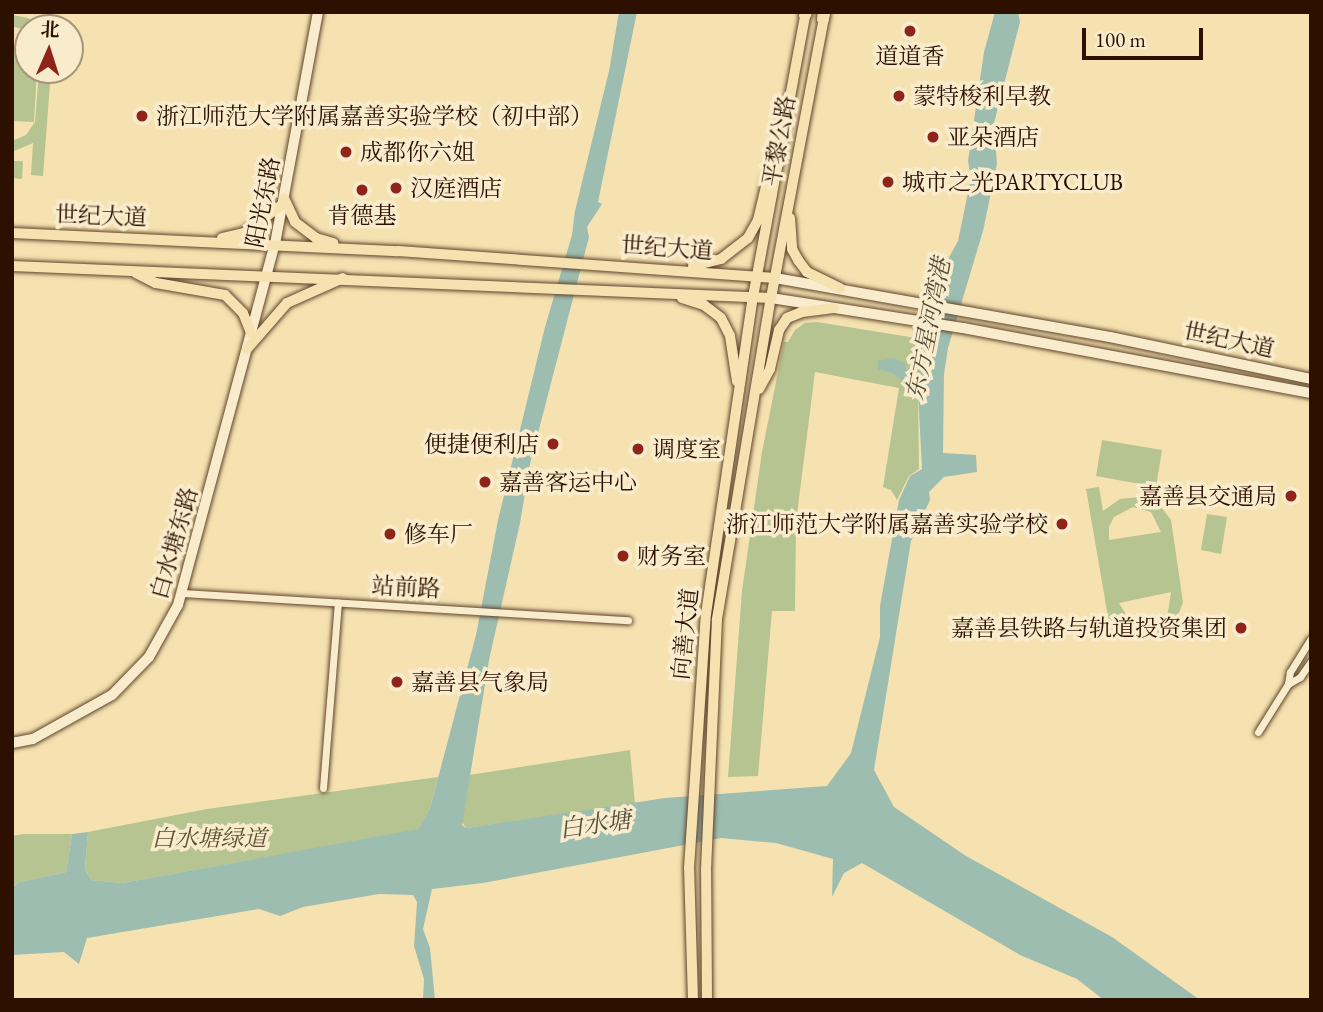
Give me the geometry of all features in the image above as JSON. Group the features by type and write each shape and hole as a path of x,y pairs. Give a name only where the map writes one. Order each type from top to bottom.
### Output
{"main road":[{"name":"阳光东路","path":"266,275 275,244 318,12"},
{"name":"平黎公路","path":"757,275 806,13"},
{"name":"平黎公路","path":"775,278 824,15"},
{"path":"668,269 705,265 738,249 758,220 768,178 779,157"},
{"path":"210,242 244,233 283,201 295,222 316,238 335,244 384,246 398,251"},
{"path":"788,207 792,249 798,260 807,272 840,288"},
{"name":"世纪大道","path":"12,233 275,244 757,275 970,310 1311,379"},
{"name":"世纪大道","path":"12,266 771,298 962,328 1311,393"},
{"path":"131,270 156,283 225,295 243,313 251,332"},
{"name":"白水塘东路","path":"12,743 33,739 112,695 149,657 178,605 266,275"},
{"name":"向善大道","path":"693,1000 689,868 693,776 706,614 757,275"},
{"path":"247,349 287,303 344,278"},
{"name":"向善大道","path":"707,1000 706,870 717,619 775,278"},
{"path":"666,293 705,305 721,318 730,335 739,393"},
{"path":"754,398 770,369 779,330 787,318 802,312 834,308"}],"street":[{"name":"站前路","path":"181,593 628,620"},
{"path":"323,788 338,603"},
{"path":"1258,732 1288,684 1290,672 1311,639"},
{"path":"1288,684 1300,677 1311,662"}],"green space":[{"path":"12,48 14,84 36,84 34,122 12,121"},
{"path":"38,84 50,84 43,176 31,175 33,143 12,152 12,141 26,135 35,122"},
{"path":"12,161 23,161 22,179 12,178"},
{"path":"817,322 916,338 915,344 929,348 918,396 919,469 909,476 897,500 891,490 883,487 899,388 815,372 796,522 795,611 772,611 758,776 728,777 742,591 762,452 784,342 788,342 795,330 805,323"},
{"path":"1102,440 1162,450 1156,487 1096,476"},
{"path":"1099,487 1103,511 1120,499 1140,497 1159,504 1171,520 1183,602 1176,621 1160,633 1144,636 1124,630 1125,638 1112,640 1086,489","holes":["1133,507 1151,512 1161,532 1109,540 1109,527 1114,517","1171,592 1168,612 1150,624 1129,619 1119,603"]},
{"path":"1207,514 1227,517 1221,554 1201,550"},
{"path":"630,750 635,804 466,828 461,821 469,775"},
{"name":"白水塘绿道","path":"438,777 430,808 419,830 122,883 91,880 85,868 88,832 207,809"},
{"path":"72,834 66,872 20,882 12,888 12,836"}],"water":[{"name":"白水塘","path":"619,12 637,12 598,202 602,204 587,227 589,237 530,464 520,523 489,660 462,825 466,828 665,798 827,786 851,753 880,637 880,606 899,500 910,476 922,469 918,393 891,372 878,369 878,361 894,358 906,364 906,370 915,374 919,370 925,371 931,360 926,353 938,295 944,292 947,261 958,241 971,178 968,161 984,52 995,12 1018,12 1020,22 994,123 997,164 983,231 948,348 944,374 943,453 976,455 977,472 944,477 929,492 930,500 911,541 874,770 894,807 966,856 1112,937 1200,1000 1104,1000 1077,979 1020,955 862,863 844,873 832,897 833,859 776,843 721,838 483,883 432,889 423,929 430,948 435,1000 423,1000 424,979 414,946 417,902 413,895 379,894 303,907 280,916 259,909 87,938 79,964 64,952 12,955 12,888 20,882 66,872 72,834 88,832 85,868 91,880 122,883 419,829 430,808 476,635 498,520 545,327 572,235 575,211 609,71"}],"place":[{"name":"道道香","path":"910,31"},
{"name":"蒙特梭利早教","path":"899,96"},
{"name":"浙江师范大学附属嘉善实验学校（初中部）","path":"142,116"},
{"name":"亚朵酒店","path":"933,137"},
{"name":"成都你六姐","path":"346,152"},
{"name":"城市之光PARTYCLUB","path":"888,182"},
{"name":"汉庭酒店","path":"396,188"},
{"name":"肯德基","path":"362,190"},
{"name":"便捷便利店","path":"553,444"},
{"name":"调度室","path":"638,449"},
{"name":"嘉善客运中心","path":"485,482"},
{"name":"嘉善县交通局","path":"1291,496"},
{"name":"浙江师范大学附属嘉善实验学校","path":"1062,524"},
{"name":"修车厂","path":"390,534"},
{"name":"财务室","path":"623,556"},
{"name":"嘉善县铁路与轨道投资集团","path":"1241,628"},
{"name":"嘉善县气象局","path":"397,682"}],"water label":[{"name":"东方星河湾港","path":"928,329"}]}
